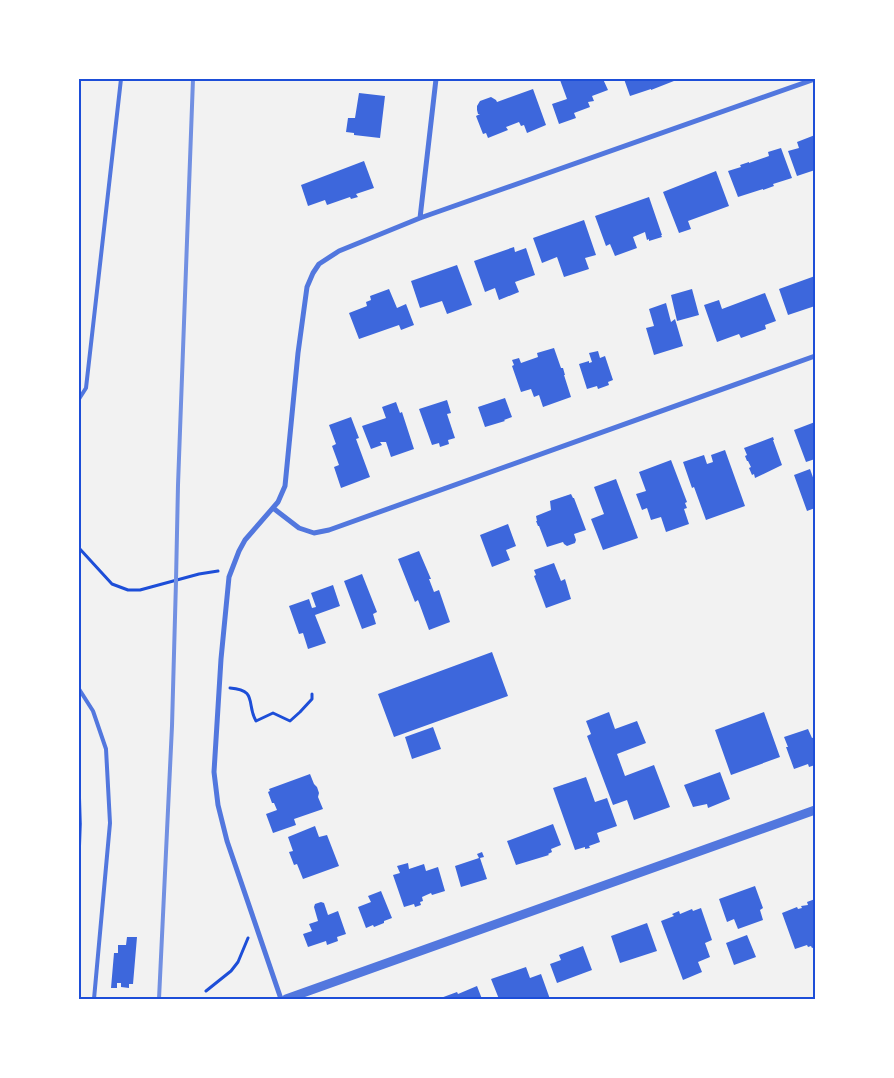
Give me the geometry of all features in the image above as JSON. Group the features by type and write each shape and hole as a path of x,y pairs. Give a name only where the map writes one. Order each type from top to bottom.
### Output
{"street":[{"path":"420,218 436,79"},
{"path":"281,999 227,841 218,805 214,772 219,687 229,577 245,540 278,502 285,486 298,353 307,287 312,273 320,264 339,251 420,218 815,79"},
{"path":"273,508 299,528 314,532 329,530 815,356"},
{"path":"286,999 815,810"}],"lane":[{"path":"79,398 86,388 121,79"},
{"path":"79,689 93,711 106,749 110,823 94,999"},
{"path":"79,798 79,846"}],"path":[{"path":"79,548 112,584 128,590 140,590 206,572 231,572"},
{"path":"219,687 240,689 248,694 256,721 273,714 290,721 312,699 312,694"},
{"path":"206,991 231,971 238,962 249,936"}],"building":[{"path":"603,79 608,90 592,96 594,101 588,102 590,107 574,113 576,118 559,124 552,104 567,99 560,80"},
{"path":"624,79 679,79 630,96"},
{"path":"533,89 546,125 527,133 524,125 521,126 519,122 506,127 508,130 488,138 486,133 483,134 476,116 480,114 478,114 477,106 480,101 491,97 497,102"},
{"path":"359,93 385,96 380,138 354,135 354,133 346,132 348,118 355,118"},
{"path":"815,135 815,170 797,176 788,151 799,148 797,142"},
{"path":"781,148 792,178 773,184 774,186 763,190 738,197 728,171 741,167 740,165 769,156 768,152"},
{"path":"364,161 374,188 356,194 358,197 351,199 350,197 327,205 325,200 308,206 301,185"},
{"path":"716,171 729,206 688,221 691,229 679,233 663,192"},
{"path":"649,197 662,237 649,241 645,232 633,237 637,248 615,256 610,244 606,246 595,216"},
{"path":"584,220 596,255 585,258 589,269 564,277 557,257 542,263 533,238"},
{"path":"514,247 515,252 526,248 535,275 515,282 519,292 499,300 495,288 485,292 474,261"},
{"path":"457,265 472,305 447,314 442,301 420,308 411,281"},
{"path":"815,276 815,306 788,315 779,289"},
{"path":"389,289 397,308 406,304 414,325 401,330 399,325 359,339 349,313 367,306 366,302 371,300 370,296"},
{"path":"692,289 699,315 677,321 671,295"},
{"path":"765,293 776,321 765,325 766,329 741,338 739,334 717,342 704,305 719,300 722,309"},
{"path":"666,303 671,322 675,319 683,346 654,355 646,328 654,326 649,309"},
{"path":"554,348 561,368 563,368 571,397 543,407 539,395 534,397 531,389 521,392 512,366 514,365 512,360 519,358 521,363 538,357 537,353"},
{"path":"598,351 600,358 605,356 613,380 608,382 609,385 598,389 597,386 587,389 579,364 592,362 589,353"},
{"path":"505,398 512,417 485,427 478,407"},
{"path":"447,400 451,413 447,414 455,438 448,440 449,444 440,447 439,443 432,445 419,409"},
{"path":"396,402 400,413 402,412 414,449 391,457 386,442 380,442 382,445 371,449 362,426 386,418 382,407"},
{"path":"351,417 359,438 356,439 370,477 341,488 334,467 339,465 332,446 336,444 329,425"},
{"path":"815,422 815,459 806,462 794,430"},
{"path":"773,437 782,465 755,478 749,468 751,467 745,456 747,455 744,448"},
{"path":"725,450 745,506 706,520 683,462 704,455 707,464 713,462 711,455"},
{"path":"671,460 687,502 685,503 687,508 684,509 689,524 666,532 661,517 651,520 647,508 642,510 636,494 646,491 639,472"},
{"path":"810,469 815,483 815,508 807,511 794,475"},
{"path":"616,479 638,538 603,550 591,519 604,514 594,487"},
{"path":"571,494 586,530 574,534 575,543 567,546 563,542 547,547 536,521 536,516 551,510 550,501"},
{"path":"508,524 516,546 506,550 510,560 492,567 480,535"},
{"path":"419,551 431,579 429,579 434,592 439,590 450,622 429,630 418,600 415,602 398,559"},
{"path":"554,563 561,581 565,579 571,599 546,608 534,576 536,575 534,570"},
{"path":"362,574 377,612 373,614 376,624 362,629 344,581"},
{"path":"333,585 340,606 315,615 326,643 308,649 303,633 299,634 289,606 309,599 312,608 316,607 311,593"},
{"path":"492,652 508,696 394,737 378,694"},
{"path":"609,712 615,729 637,721 646,743 617,754 625,776 654,765 670,807 634,820 627,800 613,805 587,736 591,734 586,721"},
{"path":"764,712 780,757 731,775 715,730"},
{"path":"433,727 441,749 412,759 405,737"},
{"path":"808,729 812,738 815,737 815,765 809,767 808,764 794,769 784,737"},
{"path":"720,772 730,799 708,808 707,804 693,807 684,785"},
{"path":"310,774 317,787 318,797 323,809 294,819 296,825 273,833 266,814 277,810 274,803 272,803 268,792 270,791 269,789"},
{"path":"586,777 595,802 607,798 617,826 597,833 600,842 589,846 590,848 585,849 585,847 575,850 553,788"},
{"path":"553,824 561,845 551,849 552,852 549,855 516,865 507,841"},
{"path":"315,826 319,837 327,835 339,866 303,879 297,864 294,865 289,852 293,851 288,837"},
{"path":"482,852 484,857 480,858 487,879 461,887 455,866 479,858 477,854"},
{"path":"408,863 409,869 424,864 426,871 438,867 445,891 432,895 431,893 422,897 421,905 415,907 414,904 404,907 393,875 400,873 397,866"},
{"path":"755,886 763,908 760,910 763,920 738,929 734,919 727,922 719,899"},
{"path":"381,891 392,918 374,927 373,925 366,928 358,907 371,902 368,896"},
{"path":"815,899 815,947 808,947 807,945 795,949 782,913 797,907 798,909 802,908 801,906 808,905 807,902"},
{"path":"324,903 328,915 338,911 346,934 337,937 338,941 327,945 326,941 308,947 303,934 312,931 309,924 318,921 314,907 315,904"},
{"path":"701,908 712,940 705,943 710,957 698,962 702,972 683,980 661,921 674,916 672,914 679,911 680,914 692,909 693,911"},
{"path":"647,923 657,951 620,963 611,936"},
{"path":"747,935 756,957 734,965 726,943"},
{"path":"127,937 137,937 133,984 129,984 129,988 121,987 121,983 117,983 117,988 111,988 114,953 118,953 118,945 126,945"},
{"path":"583,946 592,970 557,983 550,964 561,960 559,955"},
{"path":"526,967 530,978 541,974 550,999 499,999 491,979"},
{"path":"477,986 482,999 438,999 457,992 458,994"}],"railway":[{"path":"159,999 172,726 178,485 193,79"}]}
